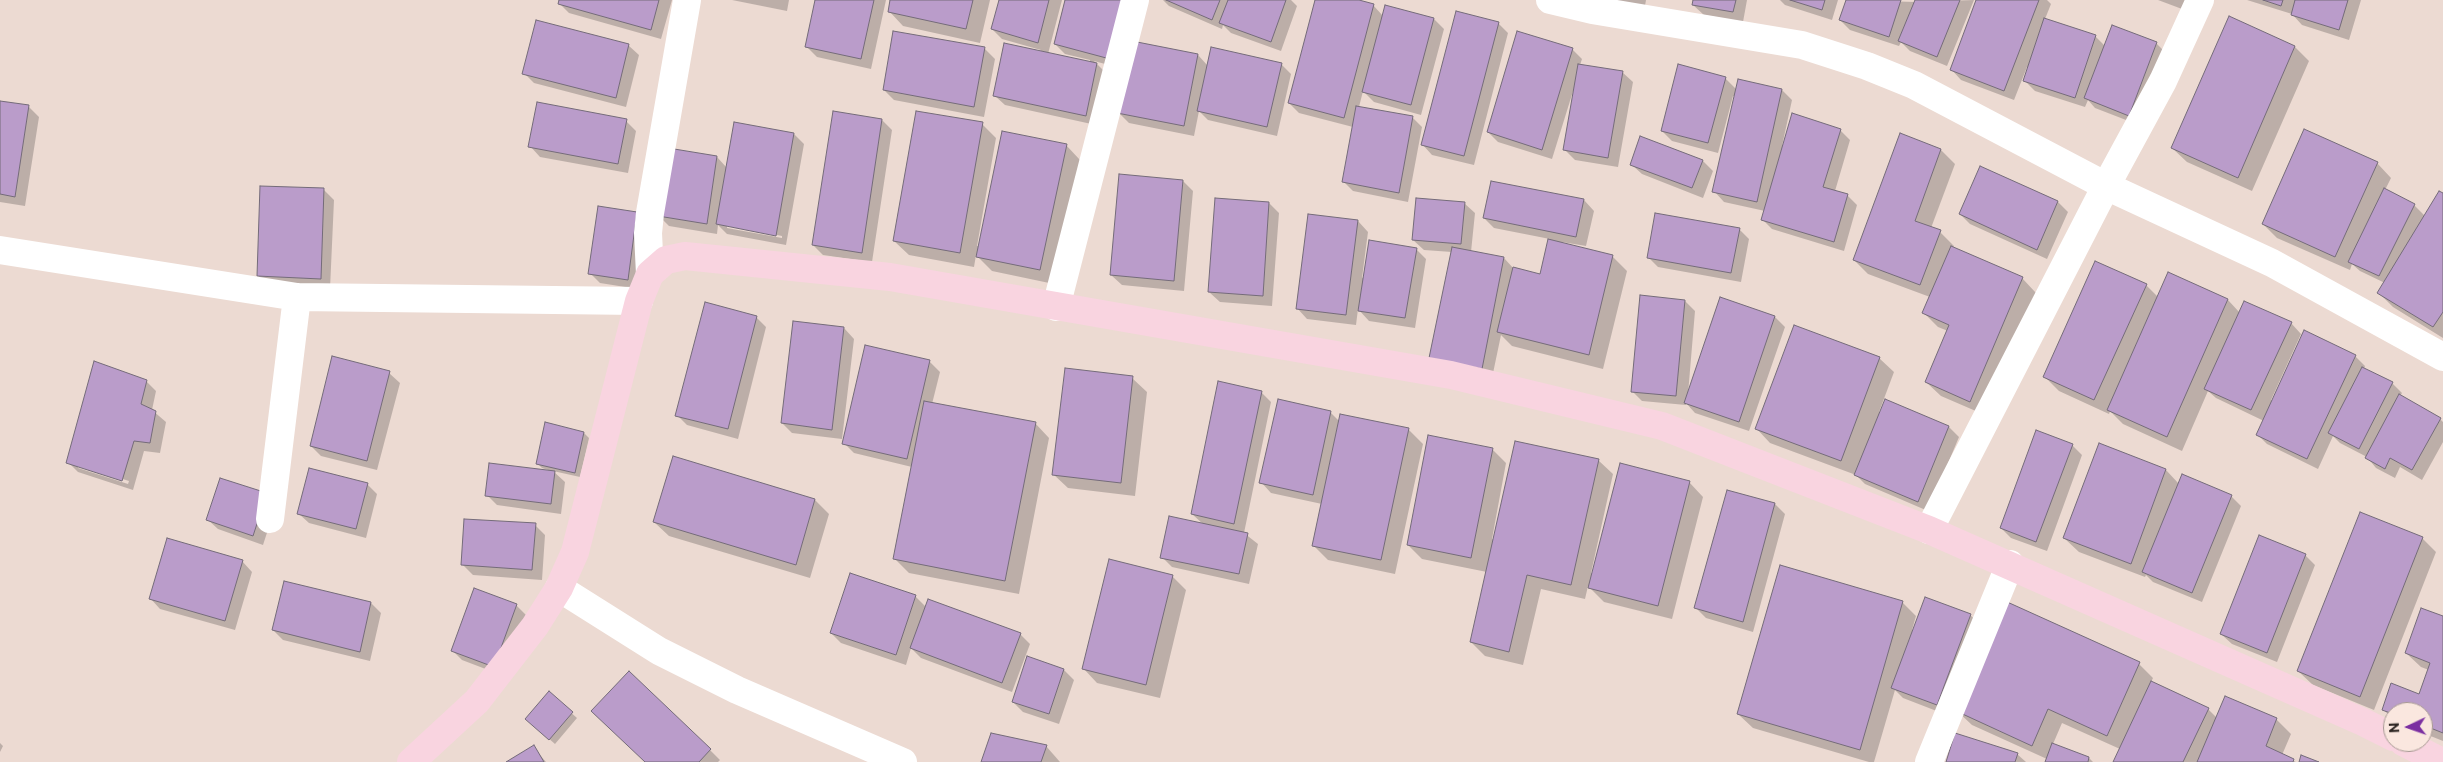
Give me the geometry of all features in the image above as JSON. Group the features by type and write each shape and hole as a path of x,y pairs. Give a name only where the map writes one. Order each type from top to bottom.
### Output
{"street":[{"path":"411,762 477,701 535,626 558,588 575,552 639,301 650,274 648,233 650,213 687,0"},
{"path":"1056,307 1134,0"},
{"path":"1550,0 1592,10 1802,45 1867,66 1914,86 2106,186 2272,263 2443,357"},
{"path":"1930,530 2106,186 2163,81 2200,0"},
{"path":"0,250 297,297 639,301"},
{"path":"650,274 666,260 685,256 890,277 1451,375 1662,426 1930,530 2010,564 2383,732"},
{"path":"270,519 297,297"},
{"path":"1929,762 2010,564"},
{"path":"558,588 668,655 737,690 903,762"},
{"path":"2422,752 2442,762"}],"building":[{"path":"559,0 659,0 651,30 558,4"},
{"path":"815,0 874,0 861,59 805,47"},
{"path":"890,0 973,0 966,29 888,12"},
{"path":"999,0 1049,0 1038,43 991,29"},
{"path":"1065,0 1125,0 1110,59 1054,44"},
{"path":"1166,0 1220,0 1212,20"},
{"path":"1228,0 1286,0 1271,42 1219,23"},
{"path":"1315,0 1359,0 1374,4 1344,118 1288,103"},
{"path":"1693,0 1736,0 1733,12 1692,5"},
{"path":"1790,0 1825,0 1822,10"},
{"path":"1846,0 1901,0 1889,37 1839,20"},
{"path":"1915,0 1960,0 1937,57 1898,41"},
{"path":"1976,0 2039,0 2004,91 1950,70"},
{"path":"2263,0 2283,0 2281,6"},
{"path":"2295,0 2348,0 2339,30 2291,15"},
{"path":"1385,5 1434,18 1411,105 1362,92"},
{"path":"1456,11 1499,22 1464,156 1421,145"},
{"path":"2229,16 2295,46 2238,178 2171,148"},
{"path":"2044,18 2096,35 2075,98 2023,81"},
{"path":"536,20 629,44 616,98 522,74"},
{"path":"2112,25 2157,42 2129,116 2084,98"},
{"path":"893,31 985,47 974,107 883,90"},
{"path":"1517,31 1573,48 1542,150 1487,132"},
{"path":"1132,41 1198,54 1184,126 1117,113"},
{"path":"1004,43 1097,63 1086,116 993,96"},
{"path":"1211,47 1282,63 1267,127 1197,111"},
{"path":"1578,64 1623,71 1608,158 1563,150"},
{"path":"1678,64 1726,77 1708,143 1661,131"},
{"path":"1738,79 1782,89 1757,202 1712,192"},
{"path":"0,101 29,105 15,197 0,194"},
{"path":"537,102 627,119 618,164 528,147"},
{"path":"1356,106 1413,116 1399,193 1342,182"},
{"path":"833,111 882,119 862,253 812,245"},
{"path":"916,111 983,122 960,253 893,241"},
{"path":"1792,113 1841,129 1823,187 1848,194 1834,242 1761,220"},
{"path":"734,122 794,133 776,236 716,224"},
{"path":"2304,129 2378,162 2335,257 2262,224"},
{"path":"1002,131 1067,144 1040,270 976,257"},
{"path":"1900,133 1941,149 1915,221 1941,230 1920,285 1853,260"},
{"path":"1640,136 1703,160 1692,188 1630,165"},
{"path":"668,148 717,156 707,224 658,216"},
{"path":"1980,166 2058,201 2037,250 1959,214"},
{"path":"1119,174 1183,180 1174,281 1110,275"},
{"path":"1491,181 1584,199 1576,237 1483,218"},
{"path":"260,186 324,188 321,279 257,276"},
{"path":"2384,188 2415,204 2379,276 2348,262"},
{"path":"2439,191 2443,193 2443,312 2433,327 2377,293"},
{"path":"1215,198 1269,202 1263,296 1208,292"},
{"path":"1416,198 1465,202 1461,244 1412,240"},
{"path":"598,206 637,212 628,280 588,274"},
{"path":"1655,213 1740,228 1731,273 1647,258"},
{"path":"1308,214 1358,220 1346,315 1296,309"},
{"path":"1548,239 1613,255 1589,355 1497,332 1513,267 1540,274"},
{"path":"1369,240 1417,248 1405,318 1358,311"},
{"path":"1951,246 2023,277 1970,402 1925,382 1949,325 1922,313"},
{"path":"1452,247 1504,257 1482,369 1429,358"},
{"path":"2095,261 2147,284 2094,400 2043,377"},
{"path":"2168,272 2228,299 2167,437 2107,410"},
{"path":"1640,295 1685,300 1676,396 1631,392"},
{"path":"1720,297 1775,316 1739,422 1684,403"},
{"path":"2244,301 2292,322 2251,410 2204,389"},
{"path":"705,302 757,316 728,429 675,416"},
{"path":"793,321 844,327 832,430 781,423"},
{"path":"1794,325 1880,357 1841,461 1755,429"},
{"path":"2304,330 2356,355 2307,459 2256,435"},
{"path":"865,345 930,360 907,459 842,444"},
{"path":"332,356 390,371 367,461 310,446"},
{"path":"94,361 147,380 141,404 156,411 150,443 134,441 122,481 66,463"},
{"path":"2362,367 2393,382 2359,449 2328,433"},
{"path":"1065,368 1133,376 1121,483 1052,475"},
{"path":"1218,381 1262,391 1234,524 1191,514"},
{"path":"2399,394 2441,418 2412,470 2390,458 2385,469 2365,458"},
{"path":"1278,399 1331,411 1313,495 1259,483"},
{"path":"1885,399 1949,426 1918,502 1854,475"},
{"path":"924,401 1036,422 1005,581 893,559"},
{"path":"1340,414 1409,428 1381,560 1312,546"},
{"path":"545,422 584,432 575,473 536,464"},
{"path":"2036,430 2073,444 2036,542 2000,528"},
{"path":"1428,435 1493,448 1471,558 1407,545"},
{"path":"1515,441 1599,459 1571,585 1527,575 1509,652 1470,642"},
{"path":"2099,443 2166,469 2131,564 2063,538"},
{"path":"673,456 815,499 796,565 653,522"},
{"path":"489,463 555,471 551,504 485,496"},
{"path":"1620,463 1690,481 1658,606 1588,588"},
{"path":"309,468 368,483 356,529 297,514"},
{"path":"2182,474 2232,495 2192,593 2142,572"},
{"path":"220,478 267,493 253,536 206,520"},
{"path":"1727,490 1775,503 1743,622 1694,608"},
{"path":"2360,512 2423,537 2360,697 2297,671"},
{"path":"1169,516 1248,533 1239,574 1160,558"},
{"path":"464,519 536,523 532,570 461,565"},
{"path":"2259,535 2306,554 2267,653 2220,634"},
{"path":"167,538 243,560 225,621 149,599"},
{"path":"1109,559 1173,575 1146,685 1082,669"},
{"path":"1780,565 1903,601 1860,750 1737,714"},
{"path":"850,573 916,595 896,655 830,633"},
{"path":"284,581 371,602 360,652 272,630"},
{"path":"474,588 517,604 494,667 451,651"},
{"path":"1925,597 1971,614 1937,705 1891,688"},
{"path":"928,599 1021,633 1002,683 910,648"},
{"path":"2005,601 2140,662 2107,736 2048,709 2032,746 1956,711"},
{"path":"2421,608 2443,616 2443,733 2433,729 2433,702 2385,702 2391,683 2419,694 2430,663 2405,653"},
{"path":"1027,656 1064,669 1049,714 1012,702"},
{"path":"629,671 711,749 699,762 645,762 591,711"},
{"path":"2151,681 2209,708 2183,762 2113,762"},
{"path":"549,691 573,712 549,740 525,719"},
{"path":"2225,696 2277,718 2266,746 2294,759 2293,762 2197,762"},
{"path":"991,733 1047,745 1041,762 981,762"},
{"path":"1955,733 2018,753 2015,762 1946,762"},
{"path":"2052,743 2089,757 2088,762 2045,762"},
{"path":"534,745 544,762 506,762"},
{"path":"2301,755 2319,762 2299,762"}]}
